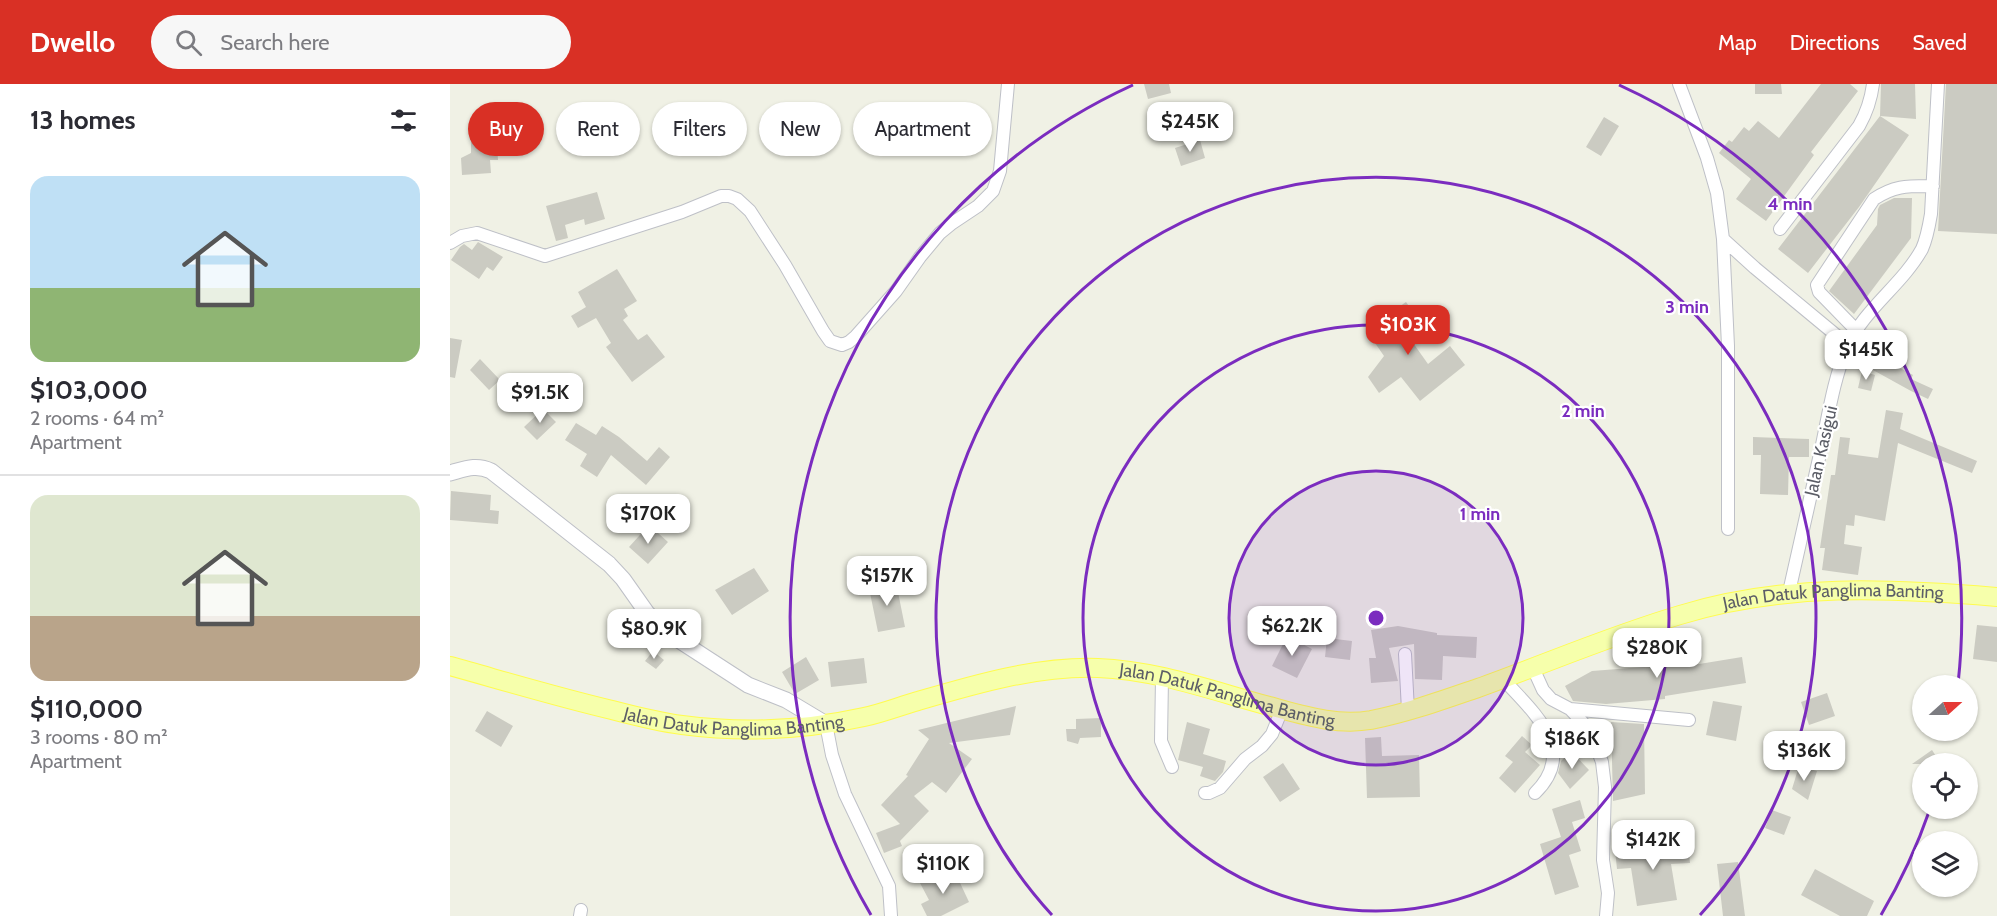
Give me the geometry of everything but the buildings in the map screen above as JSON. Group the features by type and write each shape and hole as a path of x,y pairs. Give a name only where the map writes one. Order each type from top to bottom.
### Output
{"main road":[{"name":"Jalan Datuk Panglima Banting","path":"450,666 554,696 678,725 781,729 826,724 867,717 952,691 1042,671 1081,668 1118,669 1162,678 1319,719 1351,723 1384,717 1503,679 1678,615 1739,601 1789,592 1875,589 1997,597"}],"street":[{"path":"450,243 462,236 477,232 545,256 682,213 721,196 729,196 743,203 750,211 785,265 823,331 830,341 842,345 856,336 896,291 940,233 978,206 993,191 1000,171 1008,84"},
{"path":"1679,84 1707,158 1717,193 1723,239 1728,346 1728,529"},
{"path":"1780,229 1859,126 1866,113 1873,84"},
{"name":"Jalan Kasigui","path":"1789,592 1830,408 1848,345 1856,330 1911,265 1928,233 1933,186 1938,84"},
{"path":"1856,330 1819,292 1817,285 1874,199 1898,187 1933,186"},
{"path":"1723,239 1848,345"},
{"path":"450,472 474,466 498,476 616,570 639,604 658,625 712,663 748,684 786,700 826,724 832,755 845,794 889,886 891,916"},
{"path":"1406,654 1408,710"},
{"path":"1533,668 1543,690 1551,699 1570,709 1592,735 1602,762 1605,787 1604,860 1608,893 1606,916"},
{"path":"1162,678 1161,741 1172,767"},
{"path":"1503,679 1543,723 1552,741 1551,771 1544,785 1535,794"},
{"path":"1205,793 1220,788 1245,759 1262,746 1272,734 1282,709"},
{"path":"1570,709 1689,720"}]}
